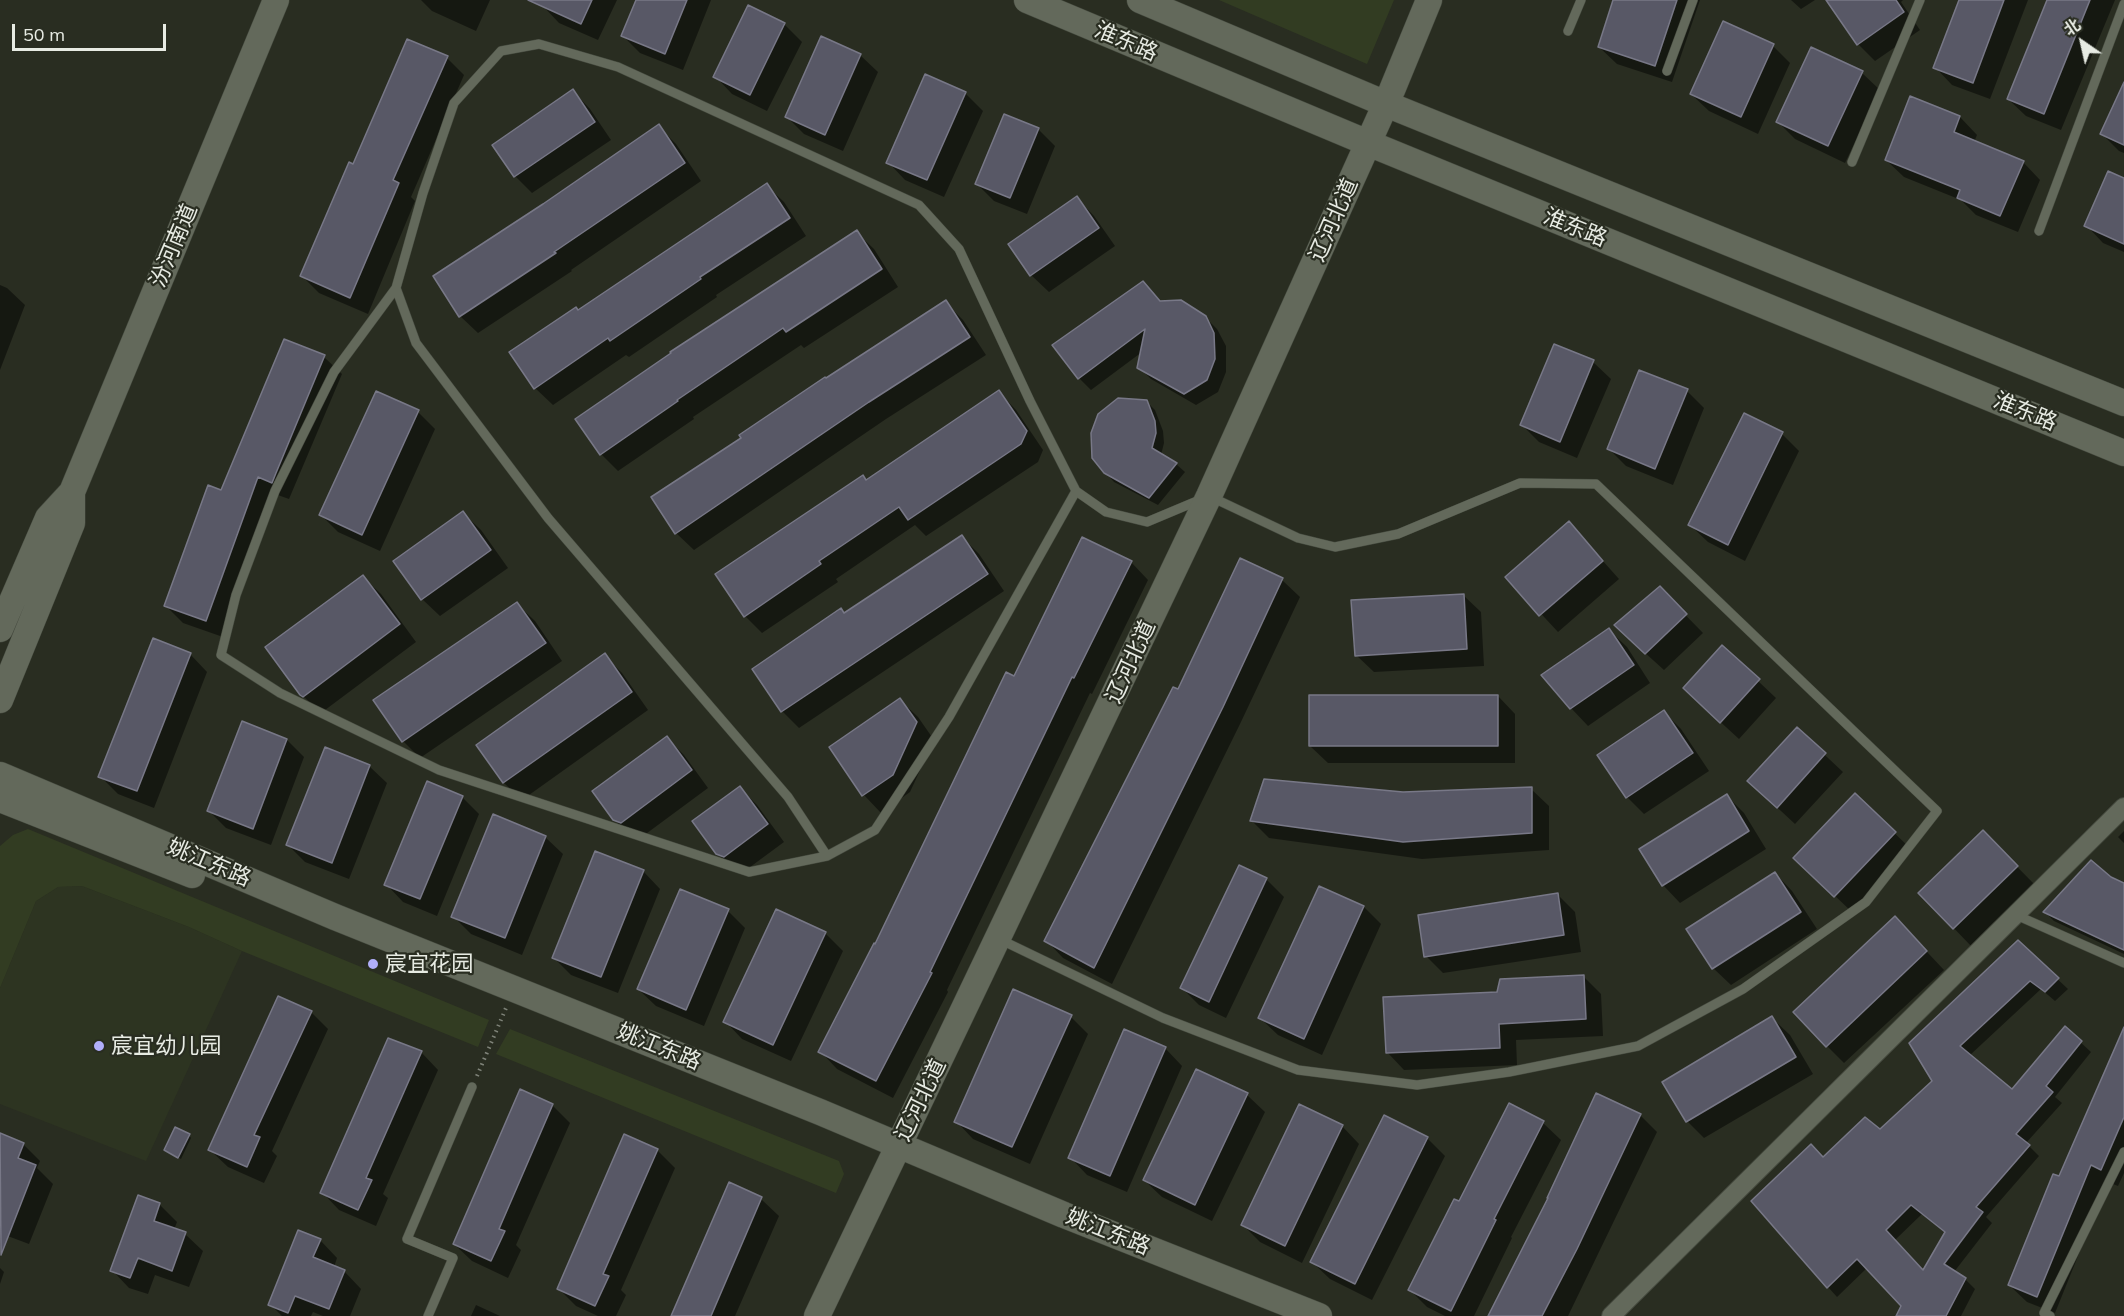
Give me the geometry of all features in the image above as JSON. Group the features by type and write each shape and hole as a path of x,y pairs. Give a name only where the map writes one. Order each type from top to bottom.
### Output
{"street":[{"name":"汾河南道","path":"0,629 48,518 72,492 276,0"},
{"name":"淮东路","path":"1027,0 1368,143 2124,453"},
{"name":"淮东路","path":"1140,0 1386,104 2124,403"},
{"name":"辽河北道","path":"817,1316 1209,496 1386,104 1429,0"},
{"name":"汾河南道","path":"0,700 72,523 72,492"},
{"name":"姚江东路","path":"0,775 896,1152 1166,1272 1279,1316"},
{"name":"姚江东路","path":"0,799 1319,1316"},
{"path":"1611,1316 2124,807"}],"lane":[{"path":"1568,31 1581,0"},
{"path":"1667,71 1693,0"},
{"path":"1852,162 1920,0"},
{"path":"2039,231 2124,4"},
{"path":"999,939 1163,1018 1298,1070 1417,1085 1497,1074 1638,1046 1743,989 1866,902 1937,811 1596,484 1520,483 1398,534 1335,547 1298,538 1209,496 1147,522 1106,512 1076,491 1030,401 959,249 919,205 618,67 539,44 501,51 454,103 423,194 396,288 334,372 275,490 236,595 221,654 280,693 439,770 749,872 827,856 875,830 949,717 1076,491"},
{"path":"396,288 416,343 548,518 788,797 827,856"},
{"path":"2016,915 2124,963"},
{"path":"428,1316 453,1258 407,1239 472,1087"},
{"path":"2050,1316 2044,1313 2124,1152"}],"path":[{"path":"472,1087 510,999"}],"shaded area":[{"path":"1219,0 1394,0 1367,64"},
{"path":"28,829 489,1020 478,1047 242,951 189,927 82,886 58,887 36,901 0,988 0,846 13,835"},
{"name":"宸宜幼儿园","path":"82,886 189,927 242,951 146,1161 0,1104 0,988 36,901 58,887"},
{"path":"510,1029 839,1161 844,1174 836,1193 496,1054"}],"building":[{"path":"528,0 592,0 581,24"},
{"path":"636,0 687,0 665,54 621,36"},
{"path":"1613,0 1677,0 1655,66 1598,47"},
{"path":"1826,0 1896,0 1904,12 1857,45"},
{"path":"1959,0 2004,0 1973,83 1933,68"},
{"path":"2047,0 2090,0 2044,114 2007,99"},
{"path":"748,5 785,23 750,95 713,77"},
{"path":"1723,21 1774,44 1741,117 1690,94"},
{"path":"821,36 861,54 825,135 785,117"},
{"path":"407,39 448,56 393,180 399,183 350,298 300,276 349,162 353,164"},
{"path":"1811,47 1863,71 1828,146 1776,122"},
{"path":"925,74 966,92 927,180 886,163"},
{"path":"2124,82 2124,145 2100,134"},
{"path":"573,89 595,122 514,177 492,145"},
{"path":"1910,96 1960,116 1954,132 2024,161 2000,216 1957,198 1960,190 1885,160"},
{"path":"1004,114 1039,128 1010,198 975,184"},
{"path":"659,124 685,163 459,317 433,276"},
{"path":"2108,171 2124,178 2124,244 2084,226"},
{"path":"767,183 790,218 700,277 701,279 610,341 608,338 534,389 509,352 576,307 578,310"},
{"path":"1077,196 1099,228 1030,276 1008,244"},
{"path":"857,230 882,269 786,332 783,328 600,455 575,419 670,352"},
{"path":"1143,281 1160,301 1181,300 1206,316 1214,333 1215,359 1207,380 1184,394 1137,368 1145,329 1078,379 1052,345"},
{"path":"946,300 970,337 869,402 675,534 651,497 741,438 739,435 825,377"},
{"path":"284,339 325,355 272,483 258,477 206,621 164,606 208,485 221,490"},
{"path":"1554,344 1594,360 1560,442 1520,425"},
{"path":"1639,370 1688,389 1655,469 1607,449"},
{"path":"999,390 1027,431 1021,444 908,520 899,507 819,561 821,564 744,617 715,574 863,475 866,480"},
{"path":"376,391 419,410 362,535 319,515"},
{"path":"1118,398 1147,400 1155,421 1156,433 1152,448 1177,463 1149,498 1104,473 1092,458 1091,433 1098,414"},
{"path":"1744,413 1783,432 1728,545 1688,525"},
{"path":"463,511 491,550 421,600 393,561"},
{"path":"1569,521 1603,561 1539,616 1505,577"},
{"path":"962,535 988,574 781,712 752,669 841,608 844,613"},
{"path":"1082,537 1132,561 1074,678 1072,677 930,972 932,973 876,1081 818,1052 875,944 1006,672 1014,676"},
{"path":"1240,558 1283,578 1223,707 1094,968 1044,941 1173,687 1178,689"},
{"path":"363,575 400,624 303,697 265,647"},
{"path":"1660,586 1687,614 1645,654 1614,625"},
{"path":"1464,594 1467,649 1355,656 1351,600"},
{"path":"517,602 546,643 402,742 373,700"},
{"path":"1609,628 1634,665 1570,709 1541,675"},
{"path":"153,638 191,653 137,791 98,777"},
{"path":"1722,645 1760,679 1720,723 1683,688"},
{"path":"605,653 632,692 503,783 476,745"},
{"path":"1309,695 1498,695 1498,746 1309,746"},
{"path":"900,698 917,722 893,775 862,796 829,747"},
{"path":"1664,710 1693,753 1626,798 1597,755"},
{"path":"242,721 287,739 253,829 207,811"},
{"path":"1797,727 1826,753 1777,808 1747,781"},
{"path":"667,736 692,770 621,823 613,820 592,791"},
{"path":"325,747 370,765 332,863 286,845"},
{"path":"1264,779 1403,792 1532,787 1532,833 1403,842 1250,821"},
{"path":"427,781 463,796 420,899 384,885"},
{"path":"740,786 768,824 724,857 716,854 692,821"},
{"path":"1855,793 1896,832 1834,897 1793,858"},
{"path":"1727,794 1749,831 1662,886 1639,849"},
{"path":"493,814 546,836 505,938 451,917"},
{"path":"1983,830 2018,866 1953,929 1918,893"},
{"path":"595,851 644,870 601,977 552,958"},
{"path":"2091,860 2111,877 2124,883 2124,950 2043,912"},
{"path":"1239,865 1267,878 1209,1002 1180,988"},
{"path":"1775,872 1801,912 1712,969 1686,929"},
{"path":"1319,886 1364,906 1304,1039 1258,1018"},
{"path":"680,889 729,909 686,1010 637,989"},
{"path":"1558,893 1564,935 1424,957 1418,915"},
{"path":"776,909 826,932 773,1045 723,1022"},
{"path":"1895,916 1927,951 1826,1047 1793,1012"},
{"path":"2018,940 2059,978 2045,992 2030,981 1960,1046 2012,1089 2065,1026 2082,1041 2046,1086 2053,1092 2016,1134 2030,1145 1976,1207 1983,1212 1944,1264 1966,1278 1946,1316 1896,1316 1901,1306 1857,1259 1827,1288 1751,1201 1811,1144 1823,1157 1865,1117 1880,1129 1932,1081 1909,1043","holes":["1911,1205 1945,1232 1923,1270 1886,1230"]},
{"path":"1584,975 1586,1019 1499,1024 1500,1048 1386,1053 1383,997 1497,992 1500,979"},
{"path":"1013,989 1072,1015 1012,1147 954,1122"},
{"path":"278,996 312,1011 254,1135 260,1137 247,1167 208,1150"},
{"path":"1772,1016 1796,1057 1686,1122 1662,1082"},
{"path":"2124,1027 2124,1117 2101,1170 2091,1165 2037,1297 2008,1285 2053,1174 2059,1176"},
{"path":"1124,1029 1166,1047 1110,1176 1068,1158"},
{"path":"388,1038 422,1051 366,1178 372,1180 358,1210 320,1193"},
{"path":"1196,1069 1248,1093 1195,1205 1143,1180"},
{"path":"520,1089 553,1104 499,1229 505,1231 491,1261 453,1244"},
{"path":"1596,1093 1641,1114 1577,1249 1542,1316 1488,1316 1548,1198"},
{"path":"1509,1103 1544,1121 1494,1219 1496,1220 1451,1311 1408,1290 1454,1199 1459,1201"},
{"path":"1299,1104 1343,1125 1285,1246 1241,1225"},
{"path":"1384,1115 1428,1137 1355,1284 1310,1262"},
{"path":"175,1127 190,1134 178,1158 164,1150"},
{"path":"0,1133 24,1143 18,1158 36,1165 1,1255"},
{"path":"624,1134 658,1149 603,1274 609,1276 595,1306 557,1289"},
{"path":"729,1182 762,1197 711,1316 671,1316"},
{"path":"138,1195 160,1203 154,1221 186,1232 172,1271 138,1258 130,1278 110,1271"},
{"path":"298,1230 321,1239 313,1257 345,1270 329,1309 295,1296 288,1313 268,1305"}],"place":[{"name":"宸宜花园","path":"373,964"},
{"name":"宸宜幼儿园","path":"99,1046"}]}
